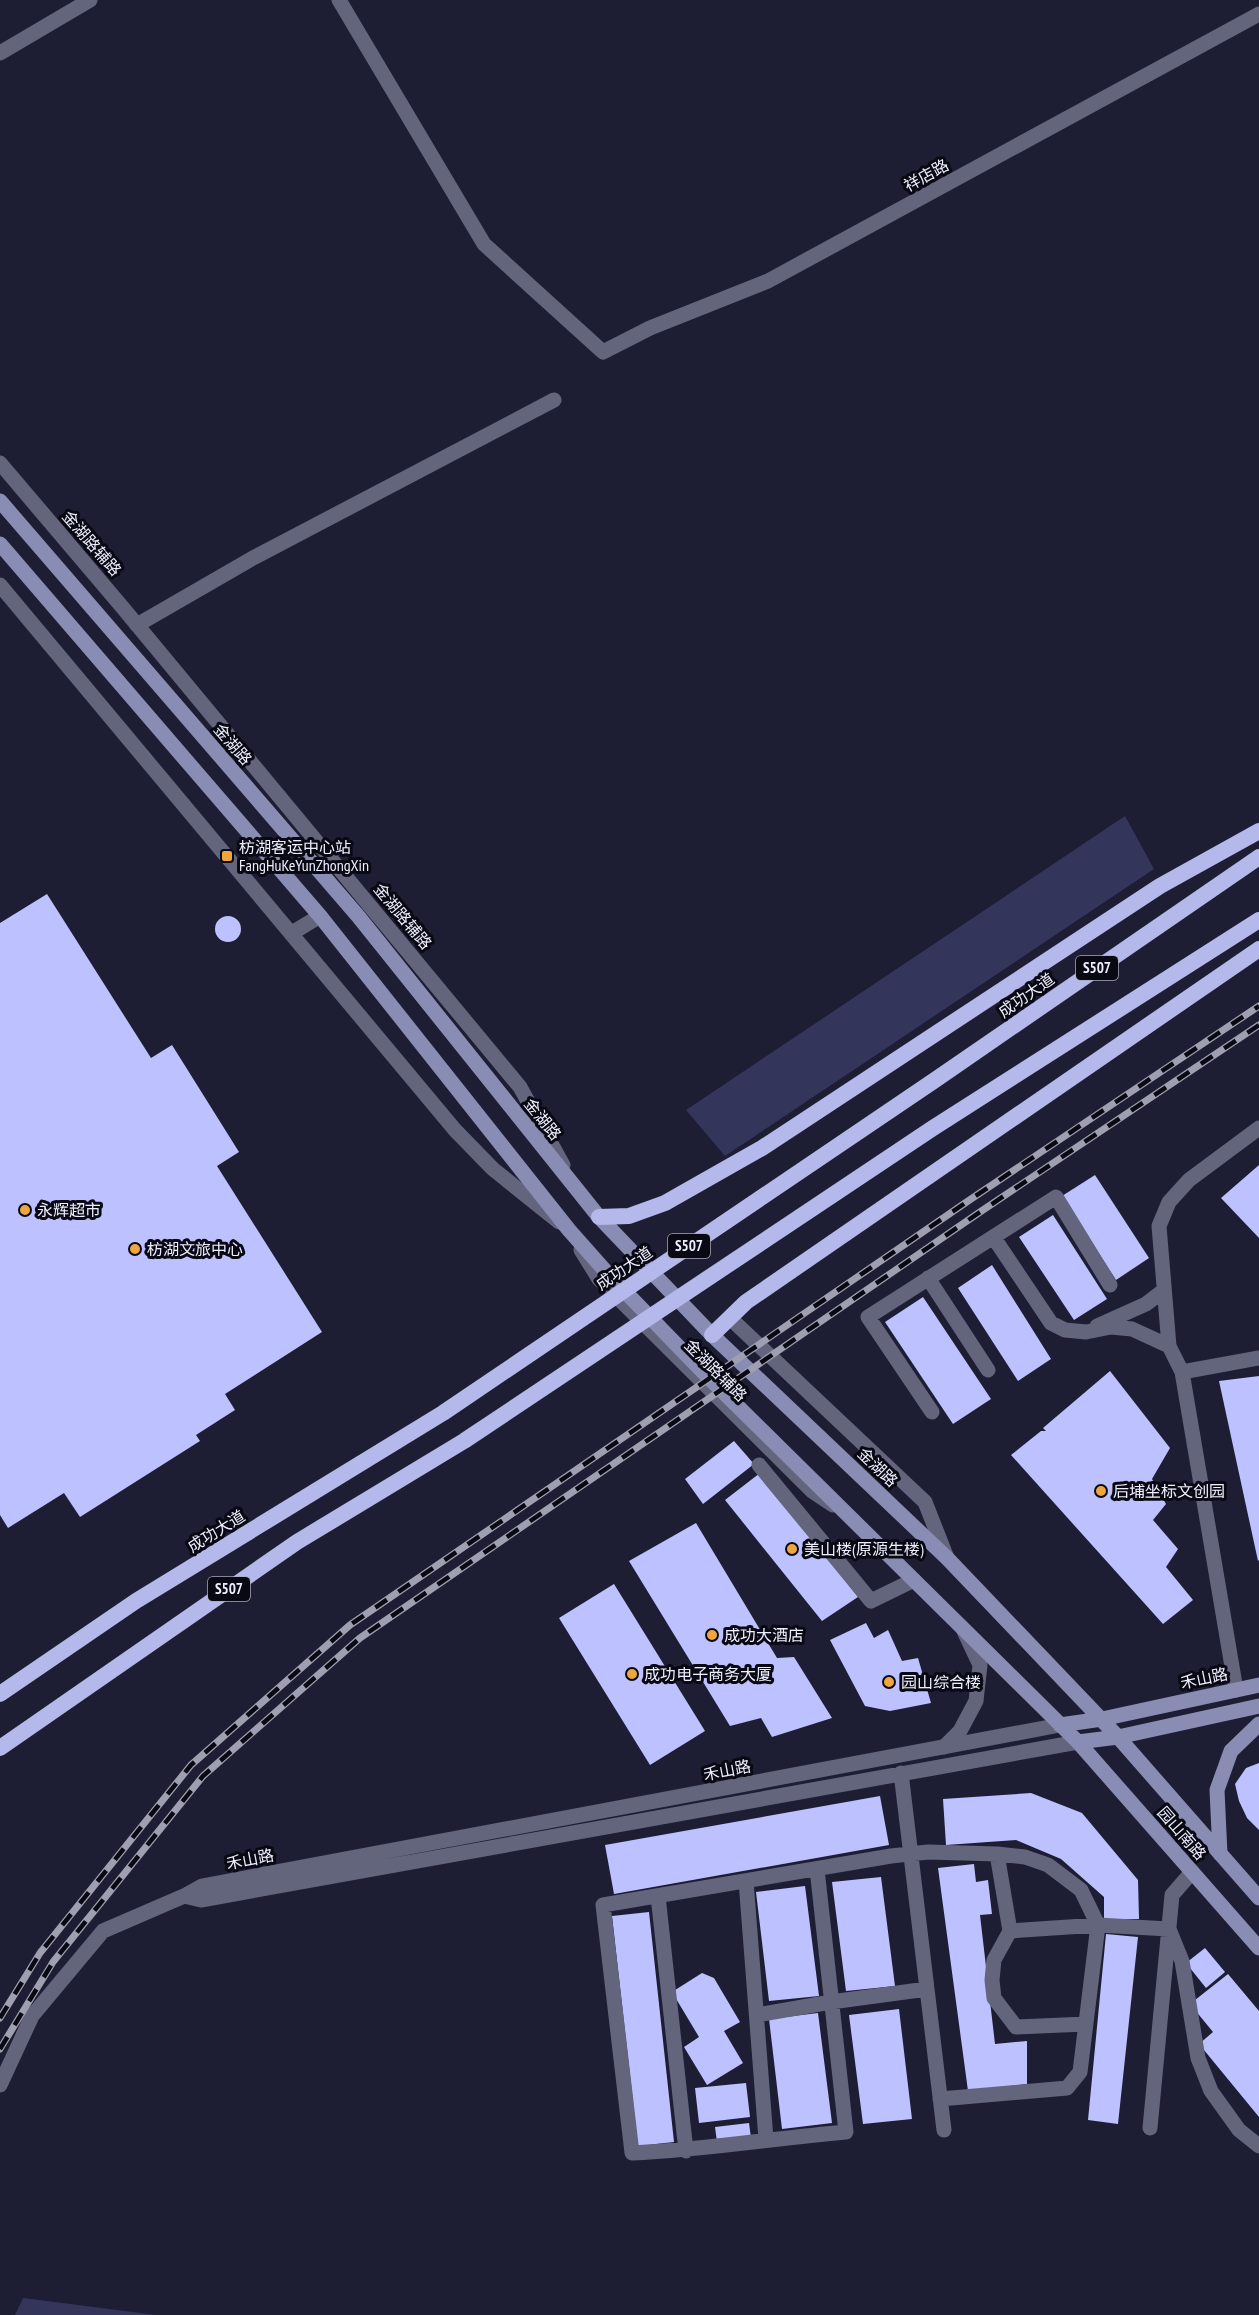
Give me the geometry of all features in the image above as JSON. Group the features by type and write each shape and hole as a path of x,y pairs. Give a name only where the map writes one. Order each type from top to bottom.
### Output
{"highway":[{"path":"599,1216 629,1216 665,1203 762,1148 1160,886 1259,831"},
{"name":"成功大道","path":"0,1694 136,1601 443,1413 935,1080 1259,857"},
{"name":"S507","path":"0,1748 297,1542 464,1441 933,1128 1259,920"},
{"path":"712,1335 746,1302 1259,949"}],"main road":[{"name":"金湖路","path":"0,501 358,916 599,1216 712,1335 947,1558 1102,1719"},
{"path":"0,544 320,916 569,1230 608,1274 697,1366 1078,1742"},
{"name":"禾山路","path":"1060,1725 1102,1719 1259,1685"},
{"name":"禾山路","path":"1078,1742 1118,1737 1259,1706"},
{"name":"园山南路","path":"1102,1719 1259,1898"},
{"path":"1220,1854 1217,1790 1231,1751 1259,1724"},
{"name":"园山南路","path":"1078,1742 1259,1948"}],"street":[{"path":"0,53 90,0"},
{"name":"祥店路","path":"339,0 484,244 603,352 650,328 768,281 1259,14"},
{"path":"137,625 253,558 554,400"},
{"name":"金湖路辅路","path":"0,463 520,1087 574,1186"},
{"path":"0,585 455,1130 493,1169 569,1230"},
{"path":"292,933 320,916"},
{"path":"1236,1690 1182,1372 1169,1346 1159,1226 1169,1202 1189,1180 1259,1128"},
{"path":"932,1412 868,1317 1056,1197 1110,1285"},
{"path":"994,1238 1051,1323 1065,1330 1086,1332 1111,1327 1132,1329 1169,1346"},
{"path":"928,1278 988,1370"},
{"path":"1086,1332 1109,1319 1146,1304 1163,1291"},
{"path":"729,1318 926,1503 947,1558"},
{"path":"1182,1372 1259,1358"},
{"path":"759,1465 871,1601 914,1580"},
{"path":"944,1747 960,1731 976,1701 980,1665 963,1628"},
{"name":"禾山路","path":"201,1893 1060,1725"},
{"name":"禾山路","path":"201,1893 1078,1742"},
{"path":"901,1773 944,2130"},
{"path":"817,1869 846,2132 766,2139 686,2151 632,2153 603,1905 911,1853 997,1854 1025,1857 1048,1865 1081,1890 1098,1926 1080,2072 1068,2088 940,2099"},
{"path":"997,1854 1010,1930 994,1960 992,1980 994,1998 1016,2027 1086,2024"},
{"path":"1150,2128 1172,1895 1192,1872"},
{"path":"746,1881 766,2139"},
{"path":"0,2085 32,2016 103,1931 184,1896 201,1893"},
{"path":"658,1896 686,2151"},
{"path":"1010,1930 1098,1926 1169,1929"},
{"path":"1169,1929 1182,1961 1198,2058 1211,2091 1239,2130 1259,2146"},
{"path":"757,2015 927,1989"}],"shaded area":[{"path":"1125,816 1154,869 725,1156 686,1110"},
{"path":"23,2298 156,2315 15,2315"}],"building":[{"name":"枋湖文旅中心","path":"47,894 151,1058 172,1045 239,1152 217,1166 322,1332 225,1394 235,1410 196,1435 200,1441 80,1517 64,1493 8,1528 0,1515 0,923"},
{"path":"228,916 237,920 241,929 237,938 228,942 219,938 215,929 219,920"},
{"path":"1259,1165 1259,1238 1221,1198"},
{"path":"1095,1175 1149,1258 1116,1280 1062,1196"},
{"path":"1053,1215 1107,1299 1074,1320 1019,1237"},
{"path":"992,1265 1051,1359 1018,1381 958,1288"},
{"path":"923,1297 991,1399 953,1424 885,1322"},
{"name":"后埔坐标文创园","path":"1110,1371 1170,1448 1152,1479 1166,1504 1153,1520 1178,1549 1166,1567 1193,1600 1163,1624 1011,1455 1041,1431 1046,1431 1043,1428"},
{"path":"1259,1376 1259,1560 1258,1561 1219,1381"},
{"path":"734,1441 754,1464 703,1504 685,1479"},
{"name":"美山楼(原源生楼)","path":"760,1473 858,1597 822,1621 725,1500"},
{"path":"696,1523 777,1658 794,1657 832,1718 772,1737 761,1718 730,1726 629,1561"},
{"name":"成功电子商务大厦","path":"614,1584 705,1731 650,1765 559,1618"},
{"name":"园山综合楼","path":"866,1623 874,1638 888,1630 902,1661 918,1658 931,1703 890,1711 865,1706 830,1640"},
{"path":"1259,1763 1259,1830 1247,1818 1239,1801 1235,1784 1246,1768"},
{"path":"1031,1793 1082,1813 1138,1880 1139,1919 1104,1919 1104,1897 1061,1859 1016,1840 946,1845 943,1799"},
{"path":"880,1796 889,1845 614,1894 605,1845"},
{"path":"974,1864 976,1882 988,1880 992,1914 980,1915 995,2044 1027,2041 1027,2084 968,2091 938,1868"},
{"path":"881,1877 895,1986 846,1991 832,1882"},
{"path":"805,1886 819,1996 769,2001 756,1892"},
{"path":"649,1912 674,2142 638,2146 612,1916"},
{"path":"1106,1934 1138,1937 1118,2124 1088,2120"},
{"path":"1205,1948 1225,1972 1206,1988 1186,1963"},
{"path":"702,1973 714,1978 740,2022 724,2031 743,2063 707,2085 684,2047 699,2037 672,1992"},
{"path":"1228,1974 1259,2011 1259,2117 1199,2044 1213,2032 1190,2004"},
{"path":"899,2009 912,2119 863,2124 849,2015"},
{"path":"818,2013 832,2123 782,2129 769,2019"},
{"path":"746,2083 750,2117 699,2123 695,2088"},
{"path":"749,2123 751,2138 717,2142 715,2127"}],"railway":[{"path":"0,2018 40,1953 191,1765 350,1625 971,1199 1259,1006"},
{"path":"0,2049 53,1962 203,1776 360,1638 980,1212 1259,1025"}],"place":[{"name":"枋湖客运中心站 FangHuKeYunZhongXin","path":"227,856"},
{"name":"永辉超市","path":"25,1210"},
{"name":"枋湖文旅中心","path":"135,1249"},
{"name":"后埔坐标文创园","path":"1101,1491"},
{"name":"美山楼(原源生楼)","path":"792,1549"},
{"name":"成功大酒店","path":"712,1635"},
{"name":"成功电子商务大厦","path":"632,1674"},
{"name":"园山综合楼","path":"889,1682"}]}
